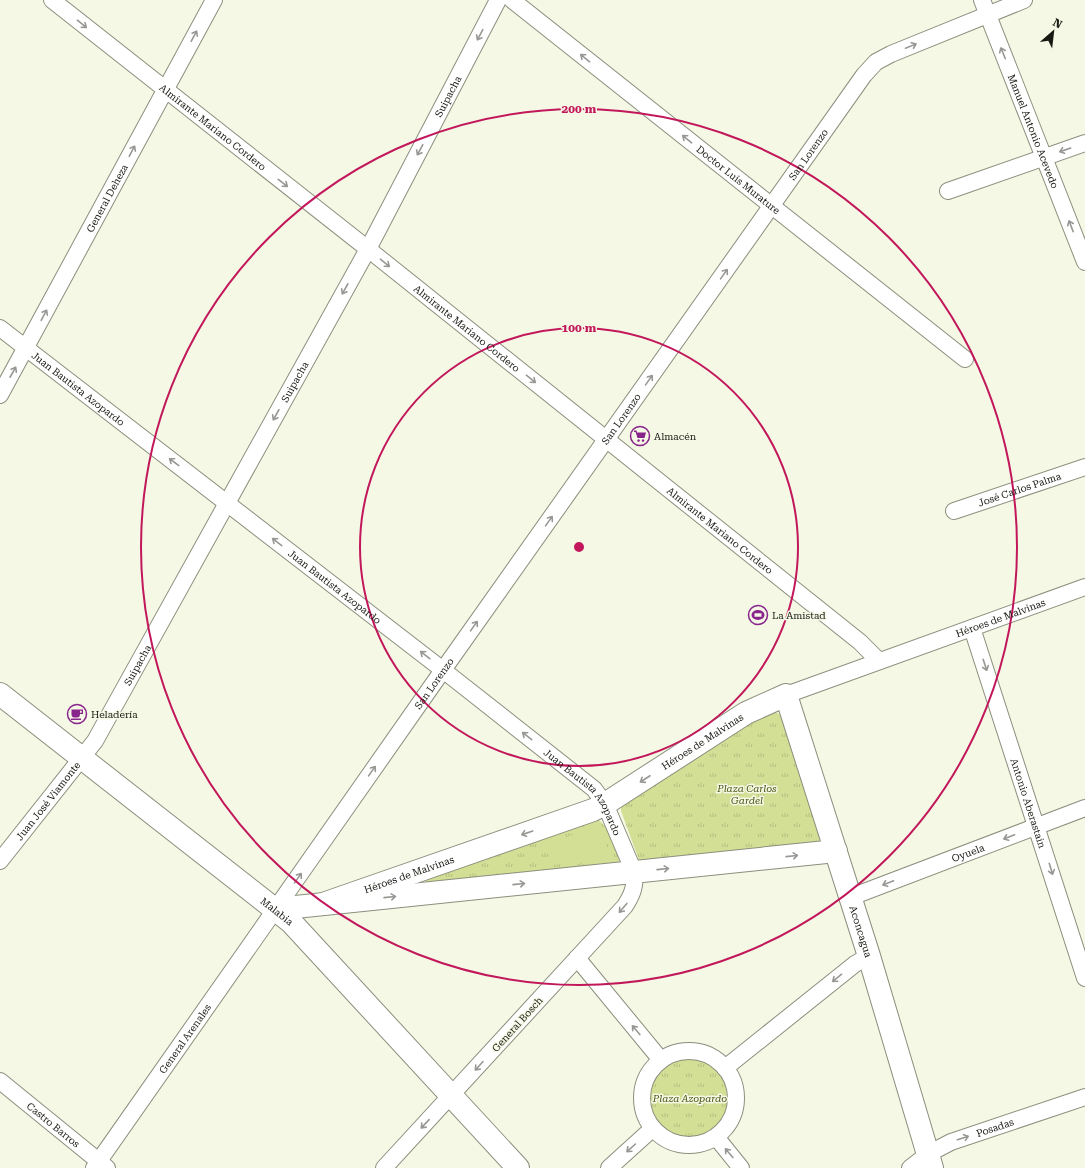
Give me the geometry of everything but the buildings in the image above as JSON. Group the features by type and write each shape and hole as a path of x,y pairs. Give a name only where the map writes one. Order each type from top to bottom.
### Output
{"street":[{"name":"Almirante Mariano Cordero","path":"52,0 368,249 860,642 879,661"},
{"name":"General Deheza","path":"0,395 214,0"},
{"name":"Suipacha","path":"81,758 95,741 368,249 498,0"},
{"name":"Doctor Luis Murature","path":"512,0 965,359"},
{"name":"San Lorenzo","path":"276,910 443,670 864,76 876,62 985,7 1024,0"},
{"name":"Manuel Antonio Acevedo","path":"985,7 1085,262"},
{"path":"948,192 1085,143"},
{"name":"Juan Bautista Azopardo","path":"0,328 443,670 594,789 605,804 634,872"},
{"name":"José Carlos Palma","path":"954,511 1085,467"},
{"name":"Héroes de Malvinas","path":"324,904 605,804 746,713 786,695 1085,587"},
{"name":"Antonio Aberastain","path":"972,628 1038,826 1085,978"},
{"name":"Malabia","path":"0,694 276,910 301,933 518,1168"},
{"name":"Aconcagua","path":"786,695 851,897 930,1161"},
{"name":"Juan José Viamonte","path":"0,861 81,758"},
{"name":"Oyuela","path":"851,897 1085,808"},
{"name":"Héroes de Malvinas","path":"276,910 836,852"},
{"name":"General Bosch","path":"384,1168 452,1096 631,897 636,884 634,872"},
{"name":"General Arenales","path":"100,1166 276,910"},
{"path":"725,1068 855,964 869,956"},
{"path":"577,958 661,1060"},
{"path":"679,1052 699,1052 709,1056 725,1068 735,1088 735,1110 724,1130 716,1137 695,1146 683,1145 666,1140 652,1129 642,1108 641,1097 647,1076 661,1060 679,1052"},
{"name":"Castro Barros","path":"0,1081 100,1166"},
{"name":"Posadas","path":"910,1168 930,1161 951,1142 1085,1098"},
{"path":"609,1168 652,1129"},
{"path":"716,1137 741,1168"}],"green space":[{"name":"Plaza Carlos Gardel","path":"769,712 778,713 784,719 821,834 819,841 813,845 646,863 639,860 621,811 621,805"},
{"path":"597,819 606,828 614,841 619,855 619,867 427,883 426,879"},
{"path":"599,826 611,859 551,865 547,844"},
{"name":"Plaza Azopardo","path":"690,1056 698,1057 713,1063 725,1075 731,1090 731,1106 725,1121 713,1133 698,1139 690,1140 682,1139 667,1133 655,1121 649,1106 648,1098 649,1090 655,1075 667,1063 682,1057"}],"place":[{"name":"Almacén","path":"640,436"},
{"name":"La Amistad","path":"758,615"},
{"name":"Heladería","path":"77,714"}]}
